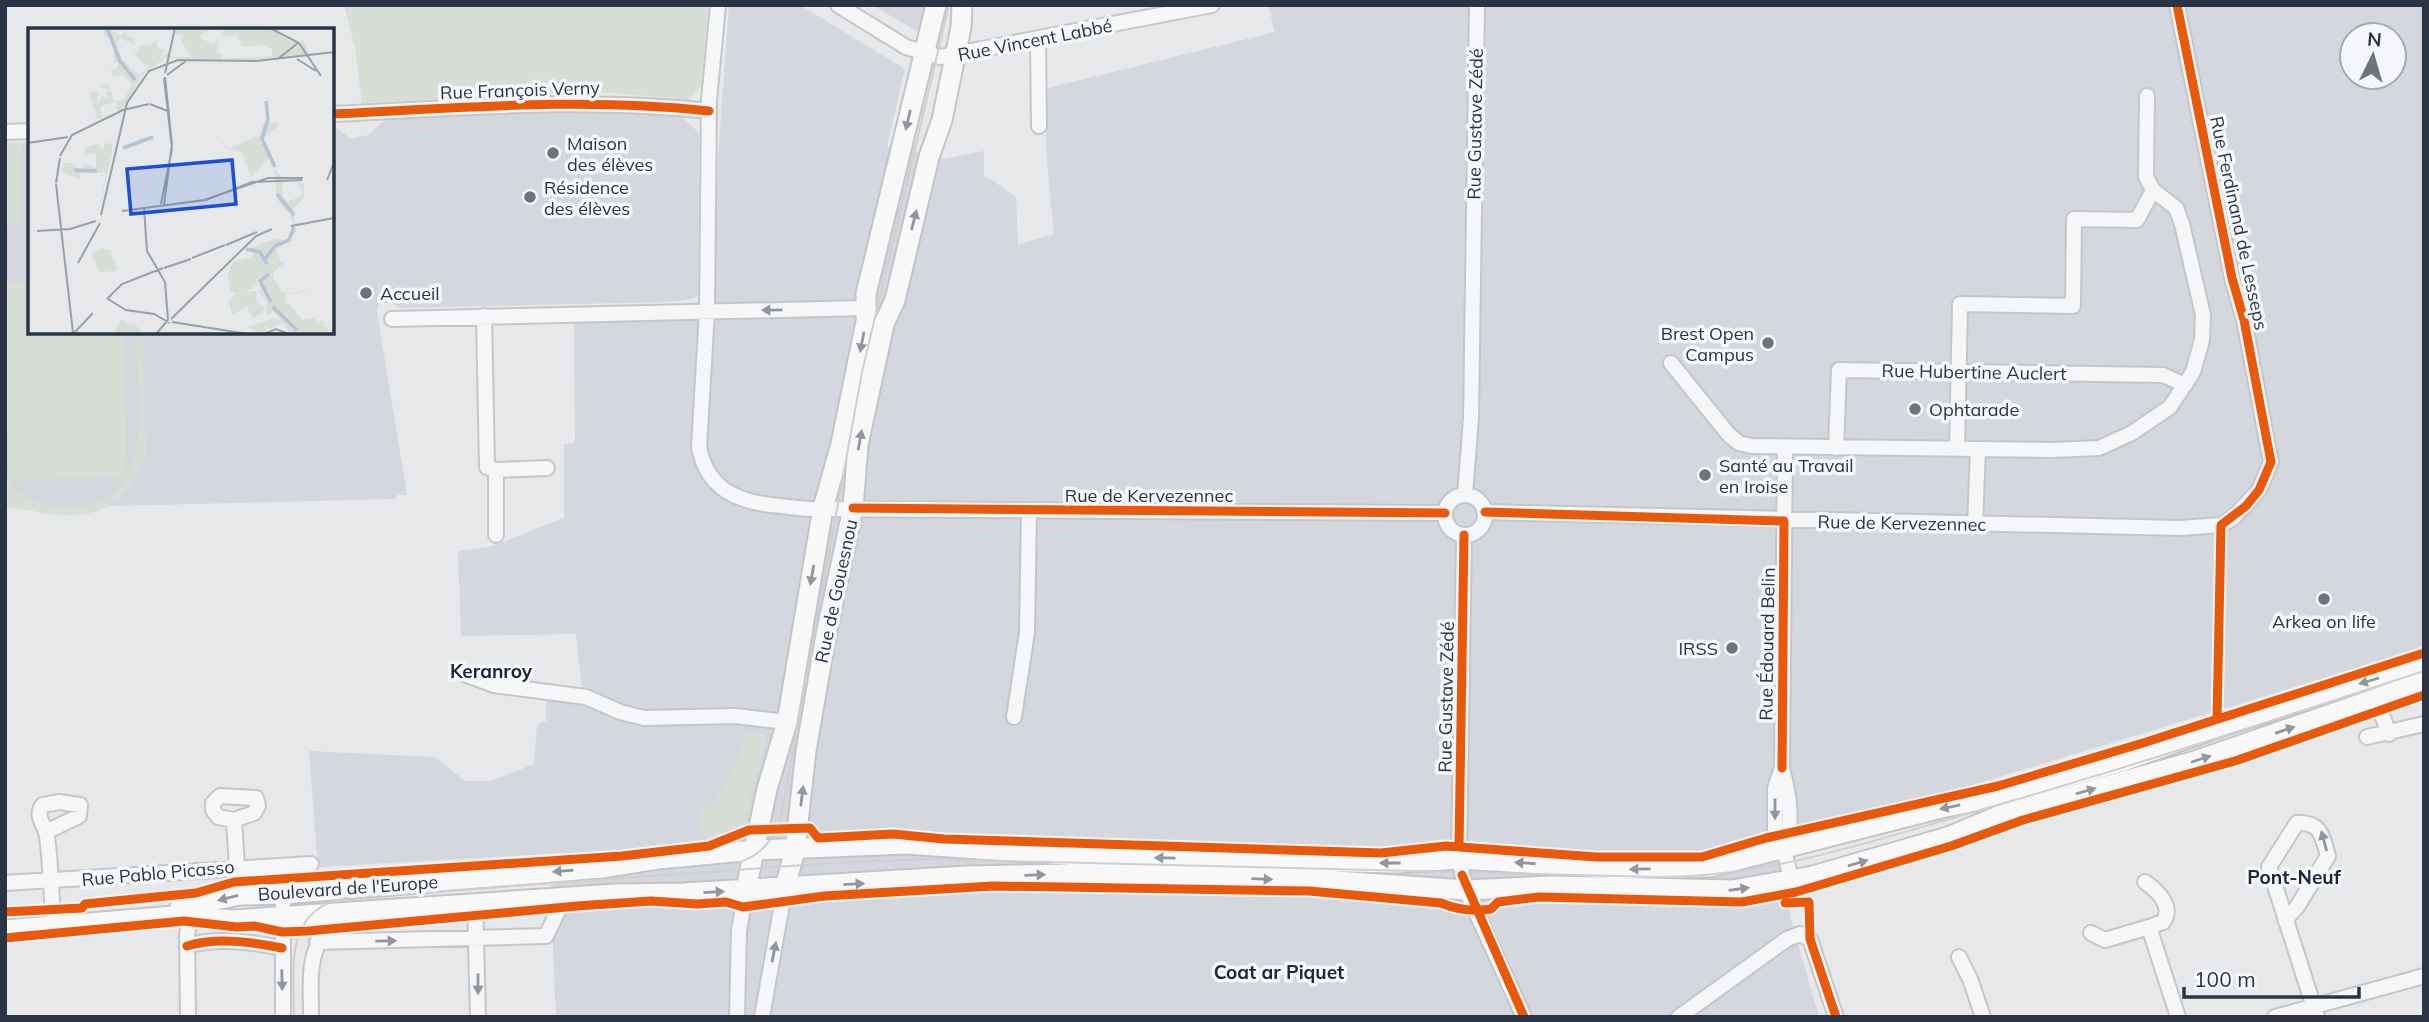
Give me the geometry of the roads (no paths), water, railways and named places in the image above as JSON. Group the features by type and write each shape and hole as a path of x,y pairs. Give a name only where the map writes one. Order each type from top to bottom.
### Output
{"main road":[{"name":"Rue de Gouesnou","path":"746,889 767,789 787,722 837,508 858,445 884,324 895,300 929,157 942,120 936,5"},
{"name":"Rue de Gouesnou","path":"785,887 795,850 844,430 866,322 864,308 939,55 962,5"},
{"name":"Boulevard de l'Europe","path":"5,918 54,920 192,916 234,920 570,896 967,876 1077,874 1321,880 1710,867 2016,792 2424,663"},
{"name":"Boulevard de l'Europe","path":"5,930 54,920 196,906 240,895 283,894 601,868 658,859 755,850 906,844 1083,856 1396,863 1552,886 1732,890 1791,880 1923,844 1996,817 2192,762 2424,682"}],"street":[{"path":"708,311 709,111 718,5"},
{"path":"838,5 903,45 939,55"},
{"name":"Rue Vincent Labbé","path":"939,55 1038,40 1212,5"},
{"name":"Rue Gustave Zédé","path":"1465,495 1471,418 1477,5"},
{"name":"Rue Ferdinand de Lesseps","path":"2177,5 2269,448"},
{"path":"1038,40 1039,127"},
{"path":"1671,363 1739,443 1836,448 2099,449 2132,433 2170,407 2193,372 2202,340 2203,314 2176,208 2153,190 2146,177 2147,96"},
{"name":"Rue François Verny","path":"334,114 554,102 709,111"},
{"path":"5,132 28,131"},
{"path":"1957,449 1960,304 2073,306 2074,219 2137,220 2153,190"},
{"path":"392,318 864,308"},
{"name":"Rue de Kervezennec","path":"708,311 699,447 703,464 732,496 748,503 837,508 1445,513"},
{"path":"484,316 486,467 496,535"},
{"name":"Rue Hubertine Auclert","path":"1836,448 1839,370 2163,375 2185,385"},
{"name":"Rue Édouard Belin","path":"1785,447 1782,768 1775,788 1775,836 1784,849 1791,880"},
{"name":"Rue de Kervezennec","path":"1485,512 1975,525 2180,528 2221,525 2246,506 2259,490 2271,462 2269,448"},
{"path":"1975,525 1978,449"},
{"path":"486,467 547,468"},
{"path":"1465,495 1480,502 1485,512 1480,529 1464,535 1447,525 1445,513 1454,498 1465,495"},
{"path":"1014,717 1027,632 1029,510"},
{"name":"Rue Gustave Zédé","path":"1462,874 1464,535"},
{"path":"464,674 494,685 586,697 620,712 644,718 735,716 787,722"},
{"path":"2376,698 2389,734"},
{"path":"2367,737 2424,724"},
{"path":"234,820 237,867"},
{"path":"2285,920 2297,907 2328,856 2320,829 2312,823 2297,824 2269,867 2285,920 2316,1011"},
{"path":"46,832 54,920"},
{"name":"Rue Pablo Picasso","path":"5,883 311,864"},
{"path":"1462,874 1524,1017"},
{"path":"2091,933 2105,940 2163,922 2168,916 2160,892 2146,883"},
{"name":"Rue de Gouesnou","path":"762,1017 785,887"},
{"name":"Rue de Gouesnou","path":"737,1017 739,931 746,889"},
{"path":"283,894 283,1017"},
{"path":"317,942 546,936 559,909 570,896"},
{"path":"475,903 478,1017"},
{"path":"312,1017 311,960 317,942 328,928 347,912"},
{"path":"188,1017 187,946 192,916"},
{"path":"2149,928 2178,1017"},
{"path":"1687,1014 1787,939 1800,934 1810,939 1836,1017"},
{"path":"187,946 199,942 253,942 282,948"},
{"path":"1959,957 1983,1017"},
{"path":"2275,1017 2316,1011 2424,976"}],"tram line":[{"path":"734,864 765,847 781,816 862,372 949,5"},
{"path":"294,1017 294,961 302,928 311,915 325,905 345,898 832,863 926,859 1697,876 1775,865 1850,847 2194,745 2424,671"}],"place":[{"name":"Maison des élèves","path":"553,153"},
{"name":"Résidence des élèves","path":"530,197"},
{"name":"Accueil","path":"366,293"},
{"name":"Brest Open Campus","path":"1768,343"},
{"name":"Ophtarade","path":"1915,409"},
{"name":"Santé au Travail en Iroise","path":"1705,475"},
{"name":"Arkea on life","path":"2324,599"},
{"name":"IRSS","path":"1732,648"}],"district":[{"name":"Keranroy","path":"491,671"},
{"name":"Pont-Neuf","path":"2294,877"},
{"name":"Coat ar Piquet","path":"1279,972"}]}
